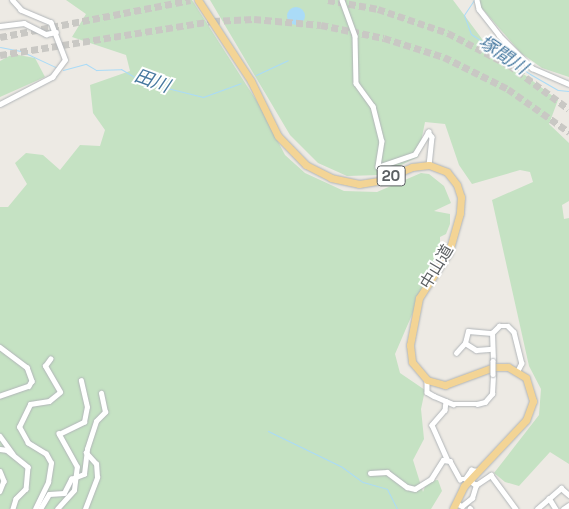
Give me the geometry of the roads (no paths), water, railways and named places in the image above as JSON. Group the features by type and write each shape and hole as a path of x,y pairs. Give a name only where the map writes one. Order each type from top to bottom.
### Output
{"highway":[{"name":"20","path":"198,0 251,81 278,136 306,165 332,178 359,184 378,181 412,167 429,165"},
{"name":"中山道","path":"427,380 416,369 411,357 415,314 422,291 449,252 461,202 459,189 451,176 429,165"},
{"path":"427,380 450,385 494,367 508,367 518,371 531,387 532,409 523,424 478,471 473,483 455,506"}],"street":[{"path":"0,104 60,71 65,60 56,32 46,18 21,10 12,0"},
{"path":"342,0 355,36 356,83 373,106 382,141 378,167 415,154 428,132 432,137 429,165"},
{"path":"478,0 479,9 499,35 532,68 569,84"},
{"path":"0,26 24,23 46,34 56,32"},
{"path":"427,380 427,392 446,401 461,405 485,402 492,394 494,374 492,333 499,326 512,328 522,363 518,371"},
{"path":"456,353 465,343 468,331 492,333"},
{"path":"465,343 476,350 492,349"},
{"path":"0,347 27,367 32,381 29,386 0,396"},
{"path":"35,509 48,482 51,463 46,454 28,442 19,427 30,404 49,402 60,392 45,366 50,359"},
{"path":"57,509 72,495 76,477 74,461 59,434 84,422 86,407 81,381"},
{"path":"40,509 47,496 64,493 76,477 84,474 86,453 96,421 105,412 101,393"},
{"path":"446,401 445,410 432,424 447,459 455,467 460,479 465,479 471,470 478,471"},
{"path":"0,436 13,455"},
{"path":"0,449 26,464 28,471 26,489 16,499 13,509"},
{"path":"85,509 97,478 96,464 86,453"},
{"path":"370,473 387,472 406,488 415,489 431,479 441,462 447,459"},
{"path":"0,471 4,480 0,492"},
{"path":"455,506 462,506 472,498 473,483 491,475 516,509"},
{"path":"537,509 561,488 569,495"},
{"path":"549,498 556,509"},
{"path":"563,509 569,505"}],"water":[{"path":"296,7 302,10 305,16 302,22 296,25 290,22 287,16 290,10"}],"waterway":[{"name":"塚間川","path":"474,0 464,15 471,34 530,74 558,90 569,91"},
{"name":"田川","path":"0,47 21,51 57,68"},
{"name":"田川","path":"256,75 288,60"},
{"name":"田川","path":"63,70 86,64 96,70 121,69 143,82 203,97 241,83"},
{"path":"268,431 342,467 363,482 387,489 397,509"}],"tunnel":[{"path":"0,37 190,0"},
{"path":"328,0 378,9 448,33 509,65 569,109"},
{"path":"0,55 213,21 254,19 321,25 384,38 444,57 508,89 569,132"}]}
